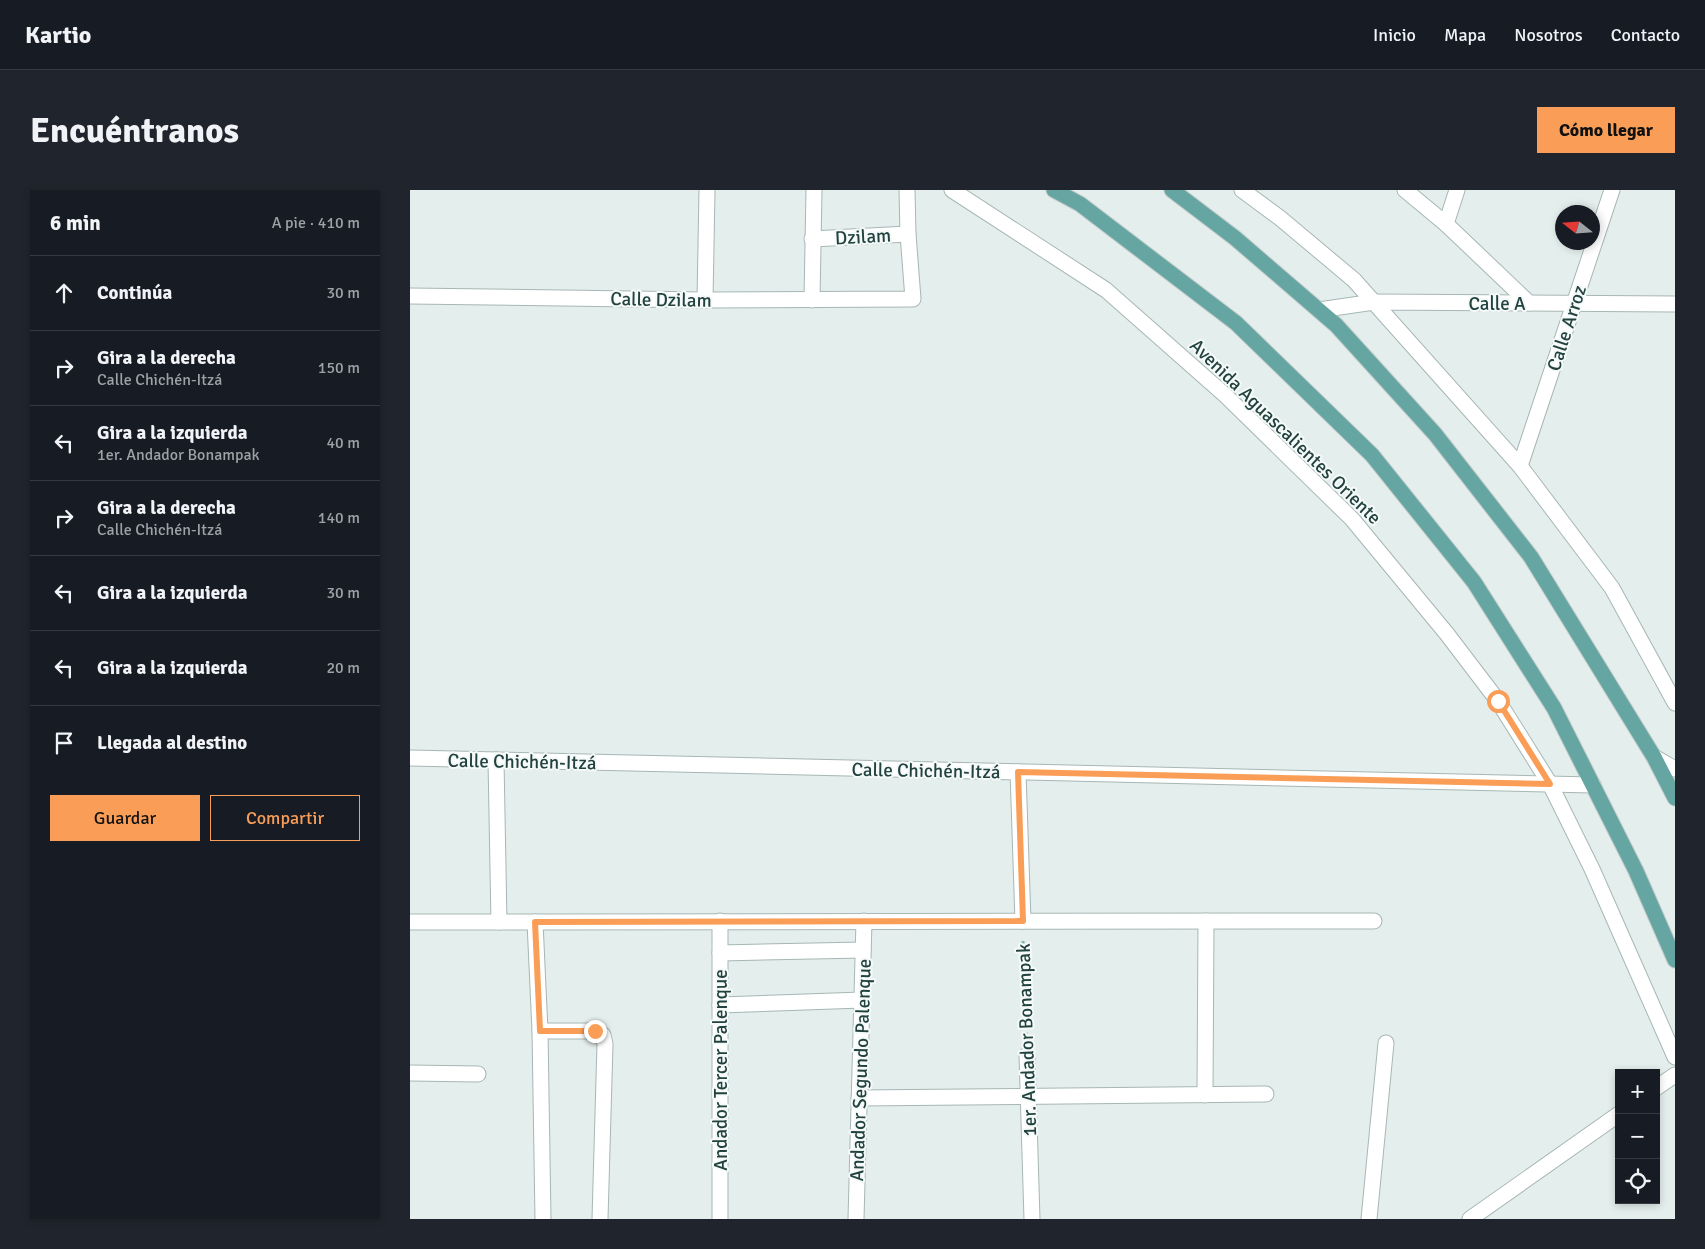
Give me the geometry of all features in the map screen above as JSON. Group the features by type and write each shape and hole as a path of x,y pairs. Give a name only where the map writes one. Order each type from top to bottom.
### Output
{"main road":[{"name":"Avenida Aguascalientes Oriente","path":"1054,190 1080,204 1236,323 1372,455 1474,582 1554,708 1636,871 1675,960"},
{"path":"1172,190 1235,238 1336,324 1435,434 1531,557 1654,757 1675,798"}],"street":[{"path":"705,300 708,190"},
{"path":"812,300 814,190"},
{"path":"907,190 908,234"},
{"name":"Avenida Aguascalientes Oriente","path":"952,190 1106,290 1225,395 1352,519 1447,634 1492,693 1550,784 1592,869 1675,1057"},
{"path":"1242,190 1280,218 1354,280 1520,466 1612,588 1675,703"},
{"path":"1405,190 1446,224 1529,303"},
{"path":"1446,224 1457,190"},
{"name":"Calle Arroz","path":"1520,466 1612,190"},
{"name":"Dzilam","path":"812,239 908,234 913,299"},
{"name":"Calle Dzilam","path":"410,296 705,300 913,299"},
{"name":"Calle A","path":"1319,310 1374,302 1675,304"},
{"path":"1654,757 1675,769"},
{"name":"Calle Chichén-Itzá","path":"410,758 1593,785"},
{"path":"496,760 499,922"},
{"name":"1er. Andador Bonampak","path":"1018,772 1023,921"},
{"name":"Andador Tercer Palenque","path":"720,921 720,1219"},
{"name":"Andador Segundo Palenque","path":"856,1219 864,921"},
{"path":"1204,1095 1206,921"},
{"path":"410,922 1374,921"},
{"path":"535,922 540,1031 543,1219"},
{"path":"720,952 863,950"},
{"path":"720,1005 862,1000"},
{"path":"540,1031 595,1031 603,1035 605,1044 600,1219"},
{"path":"1369,1219 1386,1043"},
{"name":"1er. Andador Bonampak","path":"1027,1055 1032,1219"},
{"path":"410,1072 478,1074"},
{"path":"1660,1085 1675,1075"},
{"path":"859,1098 1266,1094"},
{"path":"1470,1219 1615,1117"}],"path":[{"name":"1er. Andador Bonampak","path":"1023,921 1027,1055"}],"route":[{"path":"595,1031 540,1031 535,922 1023,921 1018,772 1550,784 1498,701"}]}
